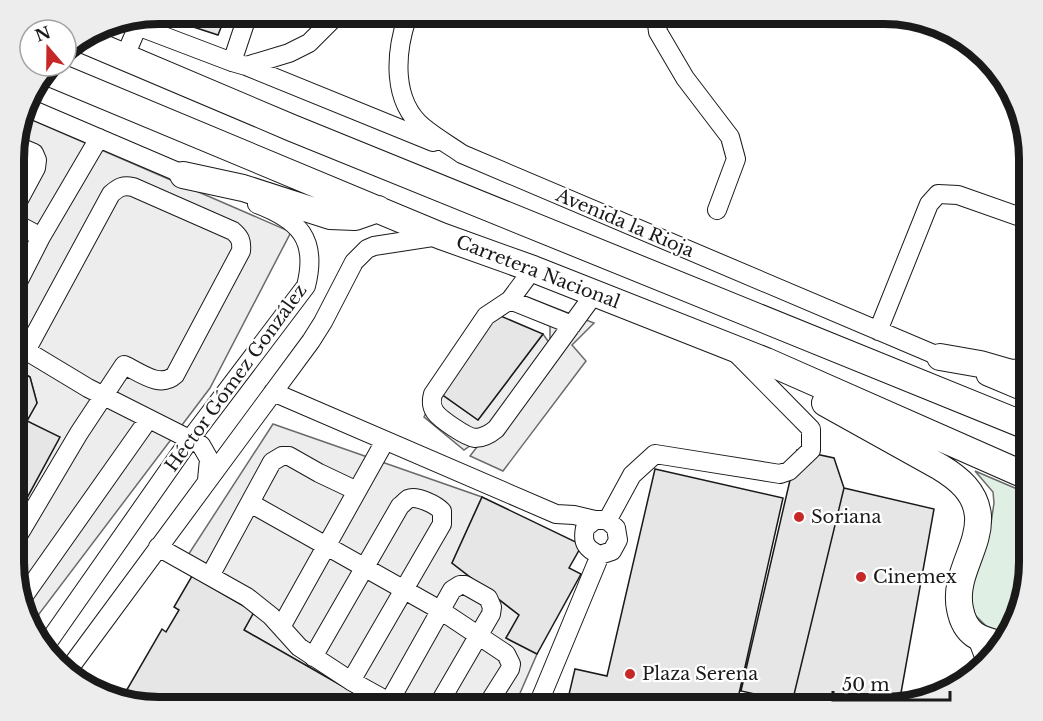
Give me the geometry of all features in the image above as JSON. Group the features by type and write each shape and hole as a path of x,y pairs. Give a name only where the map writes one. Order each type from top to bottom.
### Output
{"highway":[{"path":"90,42 292,128 1019,423"},
{"name":"Carretera Nacional","path":"62,78 441,236 533,269 766,361 1019,473"},
{"path":"183,175 243,188 330,216 355,217 378,209"},
{"path":"940,357 980,364 1011,374 1019,373"},
{"path":"766,361 817,398 958,478 967,489 974,501 978,516 977,530 958,586 958,601 962,618 982,650"}],"street":[{"path":"239,64 245,24"},
{"path":"239,64 289,53 309,43 328,24"},
{"name":"Avenida la Rioja","path":"405,24 401,37 398,76 400,90 410,112 423,127 462,154 1019,390"},
{"path":"657,24 658,32 685,78 730,137 736,159 717,210"},
{"path":"140,25 462,154"},
{"path":"125,56 133,27"},
{"name":"Héctor Gómez González","path":"33,110 183,175 277,212 300,230 307,242 310,256 306,286 191,438 49,640"},
{"path":"24,271 99,138"},
{"path":"24,190 36,168 37,160 34,153 25,149"},
{"path":"24,342 111,194 118,188 125,185 133,186 232,231 238,235 242,243 241,251 175,375 166,382 159,382 124,364 79,433 24,526"},
{"path":"878,331 929,204 938,194 958,195 1019,216"},
{"path":"24,228 42,237"},
{"name":"Héctor Gómez González","path":"72,665 323,322 348,272 360,254 374,246 441,236"},
{"path":"533,269 510,300 486,316 431,399 434,411 439,417 468,436 483,436 496,429 595,293"},
{"path":"510,300 572,325"},
{"path":"583,540 585,528 601,520 632,475 655,454 780,474 789,471 811,450 811,429 730,347"},
{"path":"24,349 148,420 191,438 201,445 209,459 207,480"},
{"path":"273,392 556,514 601,520 616,528 618,540 612,551 600,555 589,550 583,540 556,514"},
{"path":"27,591 148,420"},
{"path":"281,627 385,441"},
{"path":"210,576 272,462 282,456 289,456 357,491"},
{"path":"313,657 405,501 415,498 439,507 444,517 442,524 351,681"},
{"path":"250,502 440,610 506,654 511,664 492,697"},
{"path":"158,547 259,606 299,647 379,697"},
{"path":"541,697 600,555"},
{"path":"397,697 452,590 465,585 488,598 492,608 491,614 443,697"}],"green space":[{"path":"975,471 1019,490 1019,571 1012,606 999,632 987,627 975,615 967,581 991,523 993,492"}],"shaded area":[{"path":"30,119 291,232 210,388 36,618 24,571 24,503 59,438 27,421 37,403 30,377 24,373 24,159"},
{"path":"527,297 594,323 572,345 586,361 503,471 470,456 477,447 474,443 464,450 424,417 437,391 478,420 543,334 550,344 550,326 514,310 500,313"},
{"path":"273,424 482,497 452,563 519,615 506,638 537,654 518,697 361,697 244,630 254,611 179,569"}],"building":[{"path":"184,24 222,24 218,35"},
{"path":"496,314 543,334 478,420 437,391"},
{"path":"24,373 30,377 37,403 27,421 60,437 24,503"},
{"path":"797,450 834,458 844,488 793,697 769,697 741,691"},
{"path":"655,469 783,498 738,697 568,697 575,669 607,676"},
{"path":"844,488 934,509 900,696 793,697"},
{"path":"482,497 582,545 569,568 581,574 537,654 506,638 519,615 452,563"},
{"path":"192,576 254,612 244,630 361,697 150,697 125,692 162,629 166,632 179,610 174,607"}],"place":[{"name":"Soriana","path":"799,517"},
{"name":"Cinemex","path":"861,577"},
{"name":"Plaza Serena","path":"630,674"}]}
